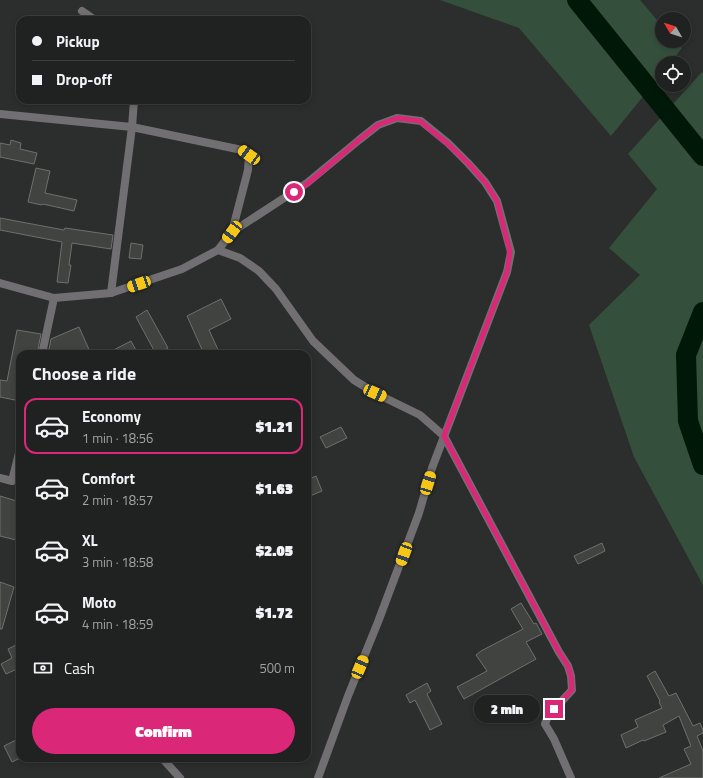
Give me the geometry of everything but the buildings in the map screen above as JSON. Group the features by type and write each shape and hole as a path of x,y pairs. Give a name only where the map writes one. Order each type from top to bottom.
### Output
{"street":[{"path":"82,11 89,16"},
{"path":"111,293 134,104"},
{"path":"0,114 132,127 242,150 249,155 248,170 232,232"},
{"path":"0,283 54,298 111,293 182,269 218,250 232,232 307,184 378,125 397,118 420,121 448,144 485,182 497,201 510,252 507,272 432,468 411,535 348,696 318,778"},
{"path":"218,250 240,258 259,271 276,289 313,341 354,380 375,393 420,415 444,436 559,652 568,666 571,676 572,690 548,716 545,724 554,739 571,778"},
{"path":"43,350 54,298"},
{"path":"0,478 12,481 16,465"},
{"path":"166,762 180,778"}],"green space":[{"path":"440,0 640,0 655,18 655,48 682,48 676,56 655,56 655,82 611,136 519,28"},
{"path":"702,72 703,585 634,457 589,325 640,275 609,248 657,189 628,154 684,92 691,92 691,84"}],"waterway":[{"path":"577,0 703,156"},
{"path":"703,312 686,355 688,421 703,465"}],"route":[{"path":"294,192 307,184 378,125 397,118 420,121 448,144 485,182 497,201 510,252 507,272 444,436 559,652 568,666 571,676 572,690 554,709"}]}
